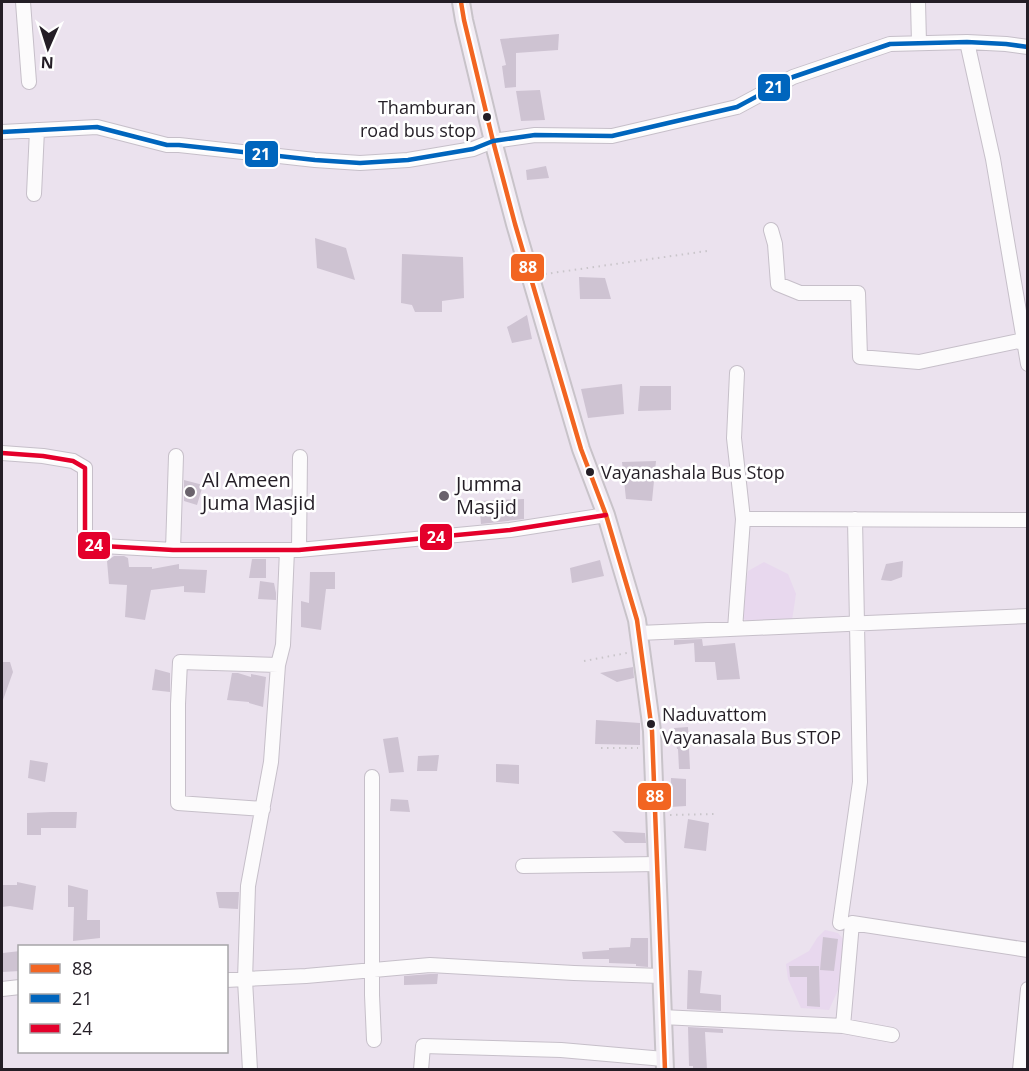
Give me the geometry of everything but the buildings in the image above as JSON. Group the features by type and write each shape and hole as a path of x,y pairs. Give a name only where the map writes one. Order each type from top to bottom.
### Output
{"main road":[{"path":"461,2 493,141 531,277 581,449 606,515 637,620 652,731 664,1064"}],"street":[{"path":"23,2 29,82"},
{"path":"918,2 919,43"},
{"path":"967,42 993,159 1028,364"},
{"path":"2,132 97,126 167,145 360,163 408,160 473,149 493,141 535,135 612,136 737,106 793,77 890,44 967,42 1028,47"},
{"path":"34,194 37,130"},
{"path":"771,230 775,244 778,284 800,293 858,293 860,357 919,362 1025,339"},
{"path":"735,629 743,519 734,438 737,373"},
{"path":"2,453 73,461 86,468 85,544 173,549 293,550 510,530 606,515"},
{"path":"173,549 176,456"},
{"path":"250,1070 245,980 248,886 271,762 278,665 283,645 300,457"},
{"path":"743,519 1028,520"},
{"path":"840,923 860,782 855,519"},
{"path":"639,633 1028,616"},
{"path":"263,809 178,803 180,662 278,665"},
{"path":"372,777 374,1040"},
{"path":"524,866 658,864"},
{"path":"843,1026 852,923 1028,950"},
{"path":"228,980 430,965 661,976"},
{"path":"2,989 18,987"},
{"path":"1020,1070 1028,989"},
{"path":"662,1017 843,1026 892,1035"},
{"path":"420,1070 423,1046 561,1050 664,1064"}],"path":[{"path":"531,277 707,251"},
{"path":"584,661 641,651"},
{"path":"601,748 653,748"},
{"path":"656,815 716,814"}],"shaded area":[{"path":"764,562 788,574 796,594 791,627 751,624 741,617 748,571"},
{"path":"825,930 838,933 846,942 838,990 829,1010 801,1008 788,979 786,964 809,951"}],"transit line":[{"name":"88","path":"461,2 515,224 581,449 606,515 637,620 652,731 665,1070"},
{"name":"21","path":"2,132 97,127 167,145 360,163 408,160 473,149 493,141 535,135 612,136 737,107 793,77 890,44 967,42 1028,47"},
{"name":"24","path":"2,453 73,461 85,468 85,545 173,550 299,550 510,530 606,515"}],"place":[{"name":"Thamburan road bus stop","path":"487,117"},
{"name":"Vayanashala Bus Stop","path":"590,472"},
{"name":"Al Ameen Juma Masjid","path":"190,492"},
{"name":"Jumma Masjid","path":"444,496"},
{"name":"Naduvattom Vayanasala Bus STOP","path":"651,724"}]}
